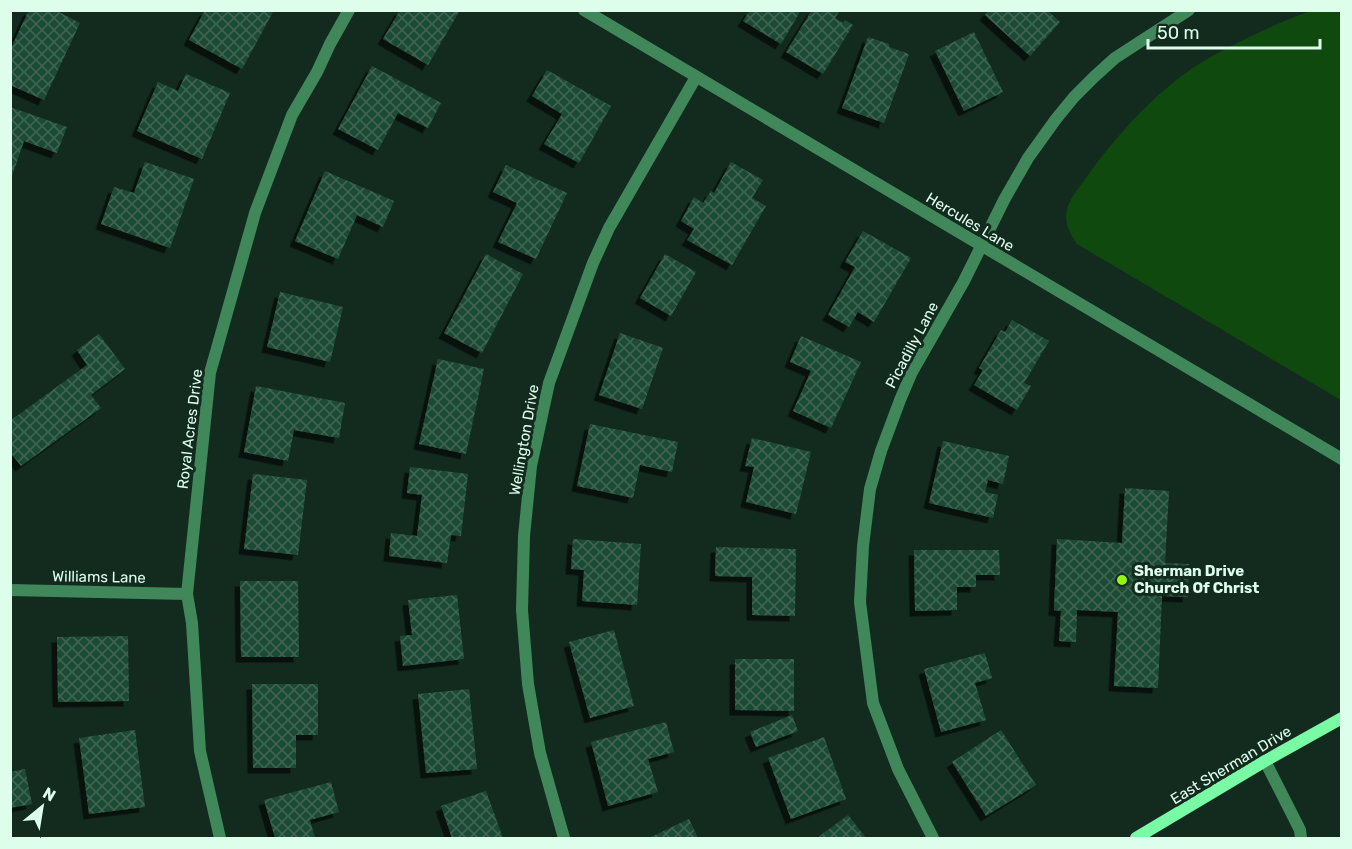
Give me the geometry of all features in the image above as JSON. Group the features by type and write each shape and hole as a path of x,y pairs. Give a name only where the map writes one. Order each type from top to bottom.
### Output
{"main road":[{"name":"East Sherman Drive","path":"1136,838 1341,718"}],"street":[{"name":"Royal Acres Drive","path":"220,838 200,751 192,623 187,594 210,373 255,213 292,115 349,10"},
{"name":"Hercules Lane","path":"584,10 1341,459"},
{"name":"Picadilly Lane","path":"933,838 898,770 873,703 860,602 863,546 870,489 881,451 912,372 964,281 1004,200 1028,158 1074,97 1115,58 1189,10"},
{"name":"Wellington Drive","path":"564,838 540,753 528,684 522,610 524,536 531,466 549,383 593,262 609,228 696,77"},
{"name":"Williams Lane","path":"10,590 187,594"},
{"path":"1265,761 1300,830 1301,838"}],"shaded area":[{"path":"1313,10 1341,11 1341,400 1077,244 1069,231 1066,217 1072,198 1100,159 1127,126 1158,95 1209,58 1273,26"}],"building":[{"path":"29,10 55,10 80,23 44,100 10,85 10,50"},
{"path":"205,10 274,10 242,69 189,40"},
{"path":"400,10 460,10 428,65 383,39"},
{"path":"750,10 801,10 781,44 743,21"},
{"path":"812,10 837,10 839,12 835,18 853,25 823,74 786,52"},
{"path":"989,10 1047,10 1060,22 1030,56 985,15"},
{"path":"974,32 1003,92 964,111 935,51"},
{"path":"868,37 909,54 884,123 842,108"},
{"path":"372,66 441,103 428,128 398,113 378,150 338,129"},
{"path":"547,70 611,106 579,163 544,144 562,114 532,96"},
{"path":"186,74 230,93 202,159 137,131 158,82 178,91"},
{"path":"10,107 67,127 57,153 24,141 11,179"},
{"path":"145,162 194,179 170,248 101,224 114,187 134,193"},
{"path":"731,162 763,180 752,198 766,206 732,265 687,240 694,229 681,221 694,197 703,203 711,191 714,193"},
{"path":"506,165 567,193 536,259 498,242 517,203 493,192"},
{"path":"325,171 394,201 383,227 357,215 338,259 295,241"},
{"path":"863,231 911,258 874,322 858,312 849,327 828,315 855,267 845,262"},
{"path":"486,254 523,274 482,353 444,333"},
{"path":"665,254 696,272 671,316 640,298"},
{"path":"280,292 343,307 330,362 267,347"},
{"path":"1012,320 1049,341 1024,383 1031,386 1017,410 974,385 983,370 979,368 1001,330 1005,332"},
{"path":"620,333 663,348 642,409 599,395"},
{"path":"99,334 125,369 91,395 101,408 21,466 10,452 10,421 87,365 77,350"},
{"path":"801,336 861,362 831,428 793,411 811,371 790,362"},
{"path":"438,359 484,369 466,454 419,444"},
{"path":"256,386 345,403 339,438 294,430 288,461 244,452"},
{"path":"590,424 678,442 672,472 640,465 633,498 577,486"},
{"path":"752,438 811,452 796,514 746,502 754,467 745,466"},
{"path":"943,441 1009,456 1003,484 988,480 985,492 998,495 993,518 929,503"},
{"path":"410,467 468,474 461,536 451,535 447,563 389,556 391,533 417,536 422,495 407,493"},
{"path":"253,474 307,480 298,555 244,549"},
{"name":"Sherman Drive Church Of Christ","path":"1125,488 1169,491 1165,563 1189,564 1188,597 1162,596 1158,688 1114,686 1118,612 1077,610 1076,642 1059,641 1061,611 1054,610 1057,539 1122,543"},
{"path":"573,539 641,544 637,605 582,601 584,570 571,569"},
{"path":"716,547 796,549 795,616 752,615 752,577 715,576"},
{"path":"914,550 999,550 1000,575 976,575 976,587 957,587 957,610 915,611"},
{"path":"240,581 298,581 299,657 241,657"},
{"path":"457,595 464,659 403,666 400,636 412,635 408,600"},
{"path":"614,630 634,706 590,718 569,642"},
{"path":"128,636 129,701 58,702 57,637"},
{"path":"985,653 992,678 975,683 986,720 941,732 924,669"},
{"path":"735,659 794,659 794,711 735,710"},
{"path":"252,684 318,684 318,735 296,735 296,768 253,768"},
{"path":"469,689 477,769 426,773 418,694"},
{"path":"792,715 798,731 756,747 750,732"},
{"path":"666,722 674,752 648,759 658,792 608,806 591,742"},
{"path":"135,730 145,807 89,814 79,738"},
{"path":"1001,730 1036,785 986,816 952,762"},
{"path":"824,737 846,799 791,819 768,758"},
{"path":"25,769 32,804 10,808 10,772"},
{"path":"331,782 339,812 310,820 315,838 275,838 264,800"},
{"path":"486,791 503,838 452,838 441,806"},
{"path":"848,815 866,838 817,838"},
{"path":"689,819 698,838 649,838"}],"place":[{"name":"Sherman Drive Church Of Christ","path":"1122,580"}]}
